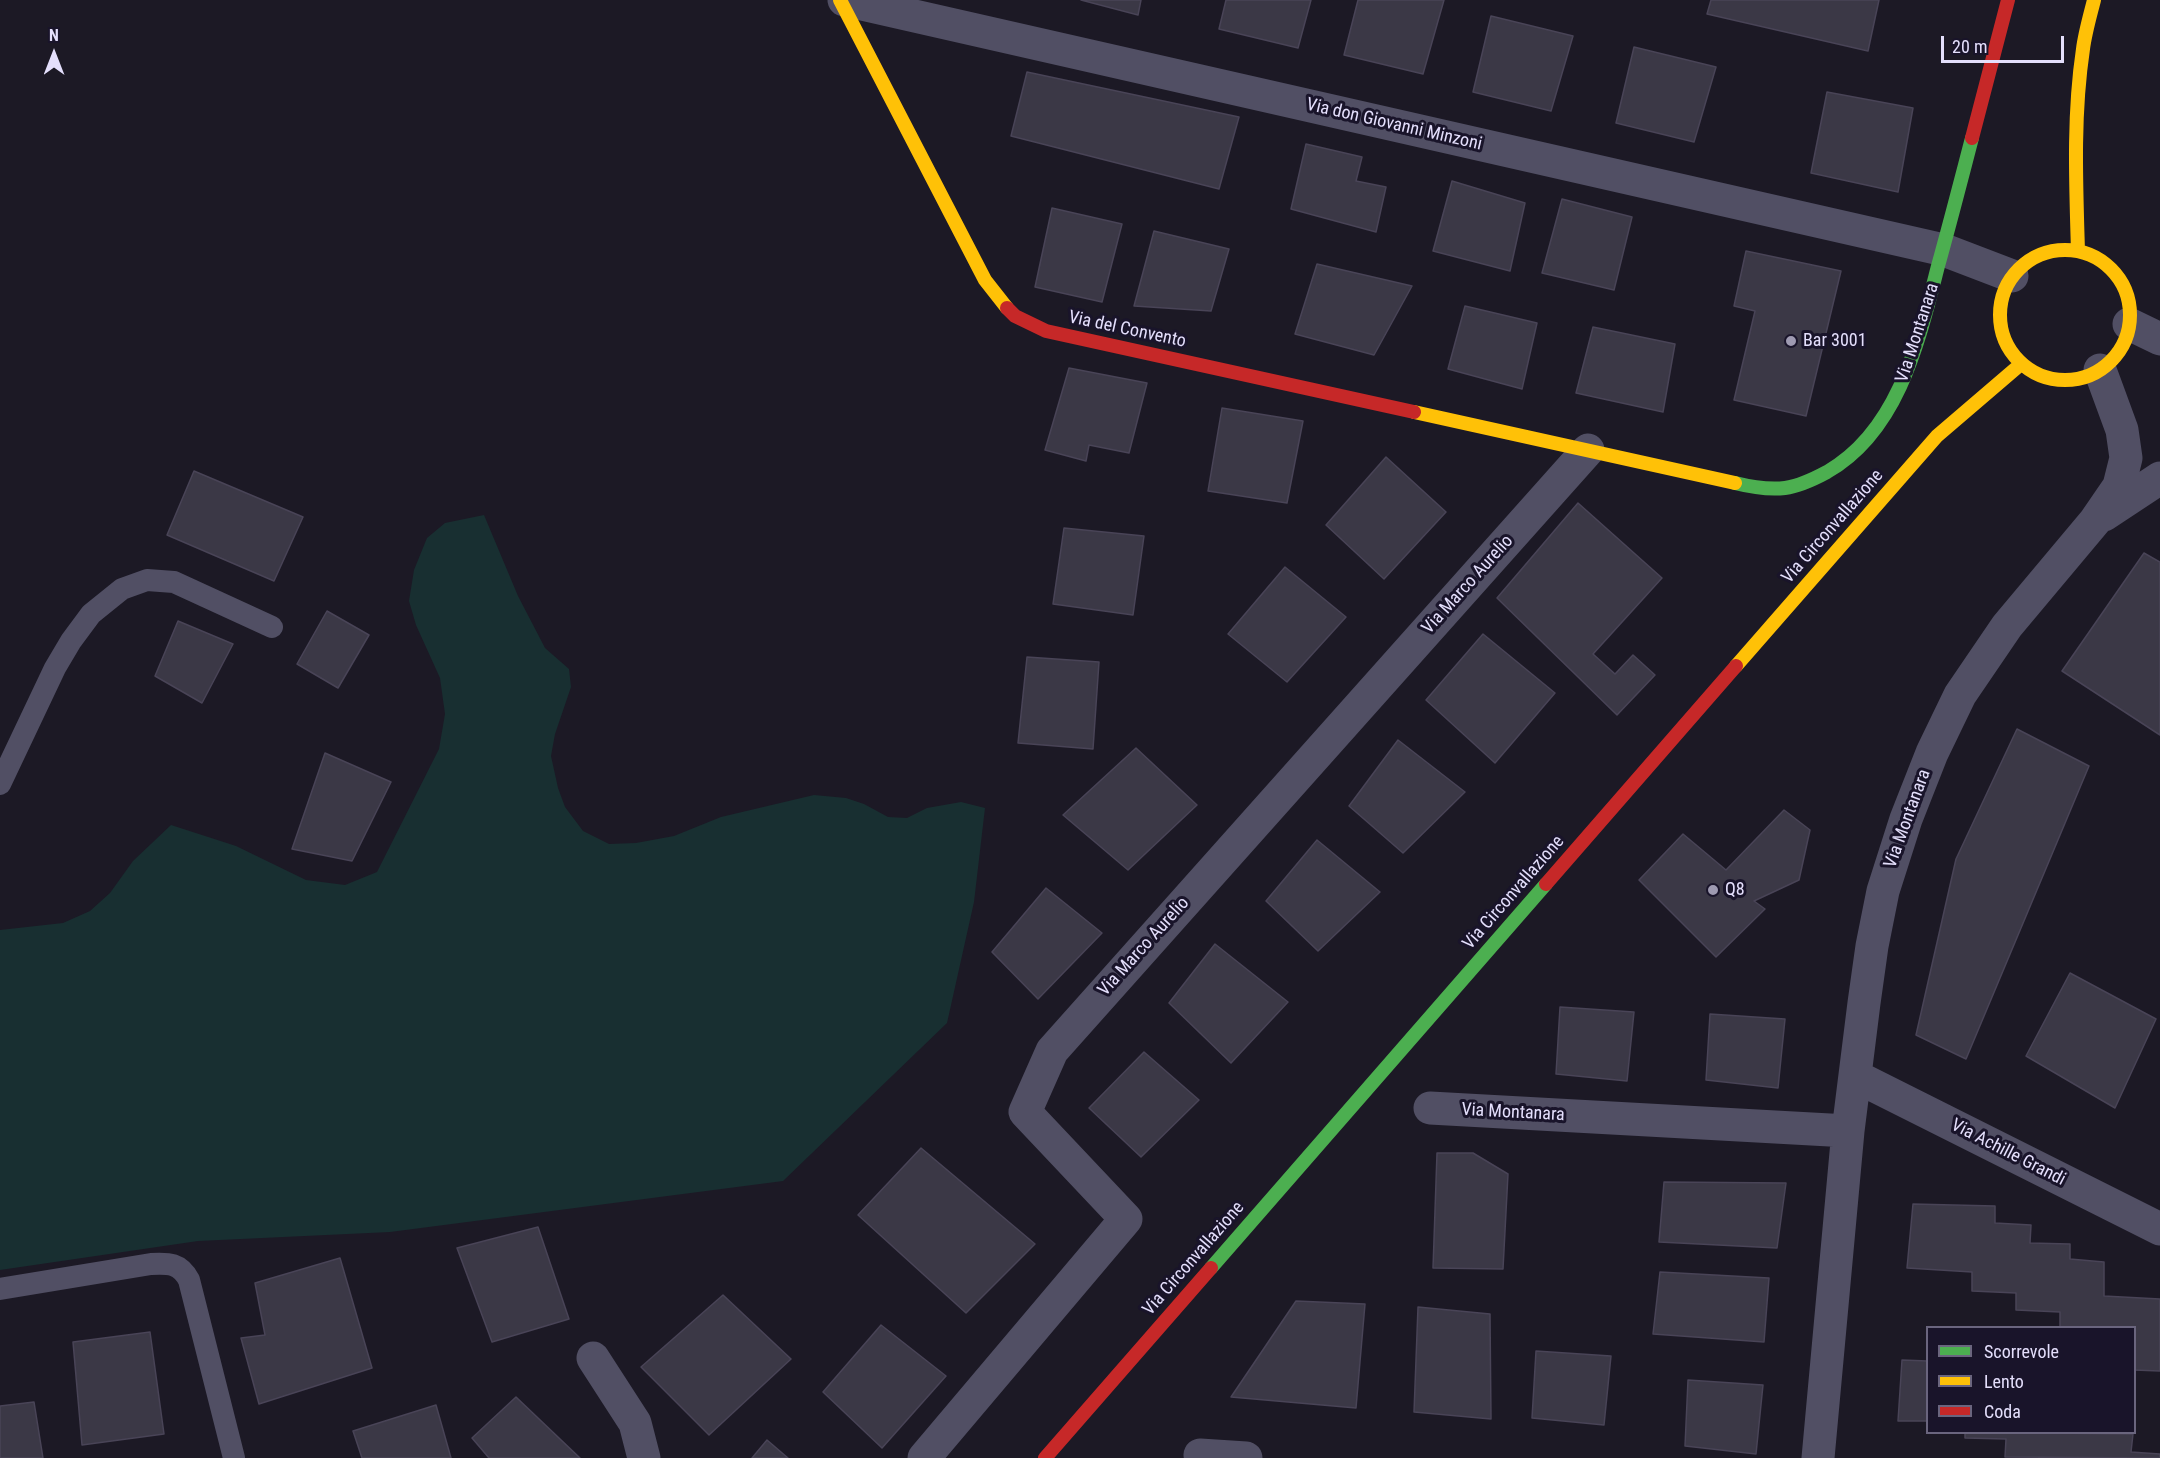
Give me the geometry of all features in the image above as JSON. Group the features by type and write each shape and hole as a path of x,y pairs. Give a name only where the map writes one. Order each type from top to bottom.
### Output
{"main road":[{"name":"Via del Convento","path":"842,0 985,280 1015,316 1046,331 1588,450"},
{"name":"Via Montanara","path":"1588,450 1753,487 1788,488 1834,470 1853,455 1900,389 1920,336 2008,0"},
{"path":"2078,251 2077,115 2082,52 2094,0"},
{"path":"2078,251 2108,266 2118,278 2126,292 2130,308 2130,324 2120,351 2100,370 2068,381 2044,376 2021,364 2011,353 2003,338 2000,306 2004,291 2012,276 2022,266 2049,252 2078,251"},
{"name":"Via Circonvallazione","path":"1045,1458 1937,436 2021,364"}],"street":[{"name":"Via don Giovanni Minzoni","path":"842,0 1944,250 2012,276"},
{"path":"2130,324 2160,339"},
{"name":"Via Montanara","path":"1818,1458 1848,1131 1872,946 1883,891 1906,819 1932,753 1960,695 2007,626 2095,521 2119,486 2126,458 2122,429 2100,370"},
{"name":"Via Marco Aurelio","path":"924,1458 1126,1219 1024,1112 1052,1051 1588,450"},
{"name":"Via Montanara","path":"2095,521 2160,478"},
{"name":"Via Achille Grandi","path":"1855,1076 2160,1229"},
{"name":"Via Montanara","path":"1430,1108 1848,1131"},
{"path":"593,1358 635,1423 644,1458"},
{"path":"1200,1455 1246,1458"}],"lane":[{"path":"0,784 70,641 92,614 122,589 147,580 174,582 272,627"},
{"path":"0,1289 151,1264 176,1266 189,1280 234,1458"}],"green space":[{"path":"484,515 518,596 545,648 569,669 571,687 555,734 551,756 565,807 583,831 609,844 636,843 674,836 721,817 814,795 846,798 864,804 888,817 907,818 927,808 961,802 985,808 974,902 947,1023 783,1181 390,1232 198,1241 0,1270 0,930 63,923 90,911 110,893 133,861 171,825 236,846 306,880 345,885 377,872 439,749 445,714 440,678 416,625 409,601 414,570 427,538 445,523"}],"building":[{"path":"1081,0 1141,0 1138,15"},
{"path":"1226,0 1311,0 1298,48 1219,29"},
{"path":"1358,0 1444,0 1423,74 1344,55"},
{"path":"1711,0 1879,0 1868,51 1707,14"},
{"path":"1491,16 1573,36 1551,111 1473,92"},
{"path":"1634,47 1716,67 1694,142 1616,123"},
{"path":"1027,72 1239,117 1219,189 1011,136"},
{"path":"1827,92 1913,108 1898,192 1811,173"},
{"path":"1306,144 1362,157 1356,181 1386,187 1376,232 1291,209"},
{"path":"1452,181 1525,203 1510,271 1433,251"},
{"path":"1562,199 1632,217 1614,290 1542,273"},
{"path":"1052,208 1122,224 1102,302 1035,287"},
{"path":"1154,231 1229,249 1211,311 1134,306"},
{"path":"1746,251 1841,271 1806,416 1734,400 1755,311 1734,306"},
{"path":"1317,264 1412,286 1374,355 1295,334"},
{"path":"1465,306 1537,323 1522,389 1448,369"},
{"path":"1593,327 1675,344 1663,412 1576,393"},
{"path":"1069,368 1147,383 1129,453 1089,445 1086,461 1045,450"},
{"path":"1222,408 1303,421 1287,503 1208,491"},
{"path":"1386,457 1446,512 1384,579 1326,525"},
{"path":"194,471 303,517 274,581 167,535"},
{"path":"1578,503 1662,578 1593,654 1615,674 1633,655 1655,675 1617,715 1497,598"},
{"path":"1064,528 1144,536 1133,615 1053,604"},
{"path":"2144,553 2160,562 2160,735 2062,671"},
{"path":"1285,567 1346,617 1287,682 1228,634"},
{"path":"327,611 369,635 338,688 297,664"},
{"path":"178,621 233,644 202,703 155,676"},
{"path":"1483,634 1555,693 1495,763 1426,700"},
{"path":"1027,657 1099,662 1093,749 1018,743"},
{"path":"2017,729 2089,766 1966,1059 1916,1035 1956,859"},
{"path":"1398,740 1465,792 1403,853 1349,806"},
{"path":"1136,748 1197,805 1128,870 1063,815"},
{"path":"325,753 391,782 352,861 292,849"},
{"name":"Q8","path":"1784,810 1810,830 1799,880 1754,901 1765,909 1716,957 1639,880 1683,834 1726,870"},
{"path":"1317,840 1380,892 1318,951 1266,901"},
{"path":"1046,888 1102,933 1038,999 992,952"},
{"path":"1215,944 1288,1002 1231,1063 1169,1003"},
{"path":"2070,973 2156,1019 2115,1108 2026,1056"},
{"path":"1560,1007 1634,1012 1627,1081 1556,1074"},
{"path":"1710,1014 1785,1019 1778,1088 1706,1080"},
{"path":"1144,1052 1199,1100 1141,1157 1089,1108"},
{"path":"921,1148 1035,1244 966,1313 858,1215"},
{"path":"1437,1153 1473,1153 1508,1174 1503,1269 1433,1268"},
{"path":"1664,1182 1786,1183 1777,1248 1659,1242"},
{"path":"1913,1204 1995,1206 1995,1223 2031,1225 2030,1243 2070,1244 2070,1259 2104,1262 2104,1296 2160,1299 2160,1371 2136,1370 2136,1326 2060,1326 2060,1312 2016,1310 2016,1293 1972,1291 1972,1272 1907,1268"},
{"path":"538,1227 569,1319 492,1342 457,1248"},
{"path":"340,1258 372,1368 259,1404 241,1338 265,1335 255,1283"},
{"path":"1660,1272 1769,1278 1764,1342 1653,1334"},
{"path":"723,1295 791,1359 709,1435 641,1367"},
{"path":"1296,1301 1365,1304 1356,1408 1231,1397"},
{"path":"1418,1307 1490,1314 1491,1419 1414,1412"},
{"path":"881,1325 946,1376 882,1448 823,1392"},
{"path":"150,1332 164,1434 82,1445 73,1342"},
{"path":"1536,1351 1611,1356 1604,1425 1532,1418"},
{"path":"1902,1360 1926,1361 1926,1421 1898,1421"},
{"path":"1688,1380 1763,1385 1756,1454 1685,1446"},
{"path":"516,1397 580,1458 489,1458 472,1438"},
{"path":"34,1402 43,1458 0,1458 0,1406"},
{"path":"436,1405 451,1458 362,1458 353,1431"},
{"path":"1965,1434 2133,1434 2131,1452 2160,1454 2160,1458 2005,1457 2006,1439 1965,1438"},
{"path":"767,1440 788,1458 752,1458"}],"traffic: fast":[{"path":"1735,483 1772,489 1785,488 1812,480 1852,454 1872,433 1889,408 1914,353 1972,138"},
{"path":"1211,1268 1546,884"}],"traffic: slow":[{"path":"840,0 985,280 1007,308"},
{"path":"2078,251 2076,150 2078,99 2084,43 2094,0"},
{"path":"2065,250 2090,255 2111,269 2125,290 2130,315 2125,340 2111,361 2090,375 2065,380 2040,375 2019,361 2005,340 2000,315 2005,290 2019,269 2040,255 2065,250"},
{"path":"1736,666 1937,436 2021,364"},
{"path":"1414,412 1735,483"}],"traffic: jam":[{"path":"1972,138 2008,0"},
{"path":"1007,308 1015,316 1046,331 1414,412"},
{"path":"1546,884 1736,666"},
{"path":"1045,1458 1211,1268"}],"place":[{"name":"Bar 3001","path":"1791,341"},
{"name":"Q8","path":"1713,890"}]}
